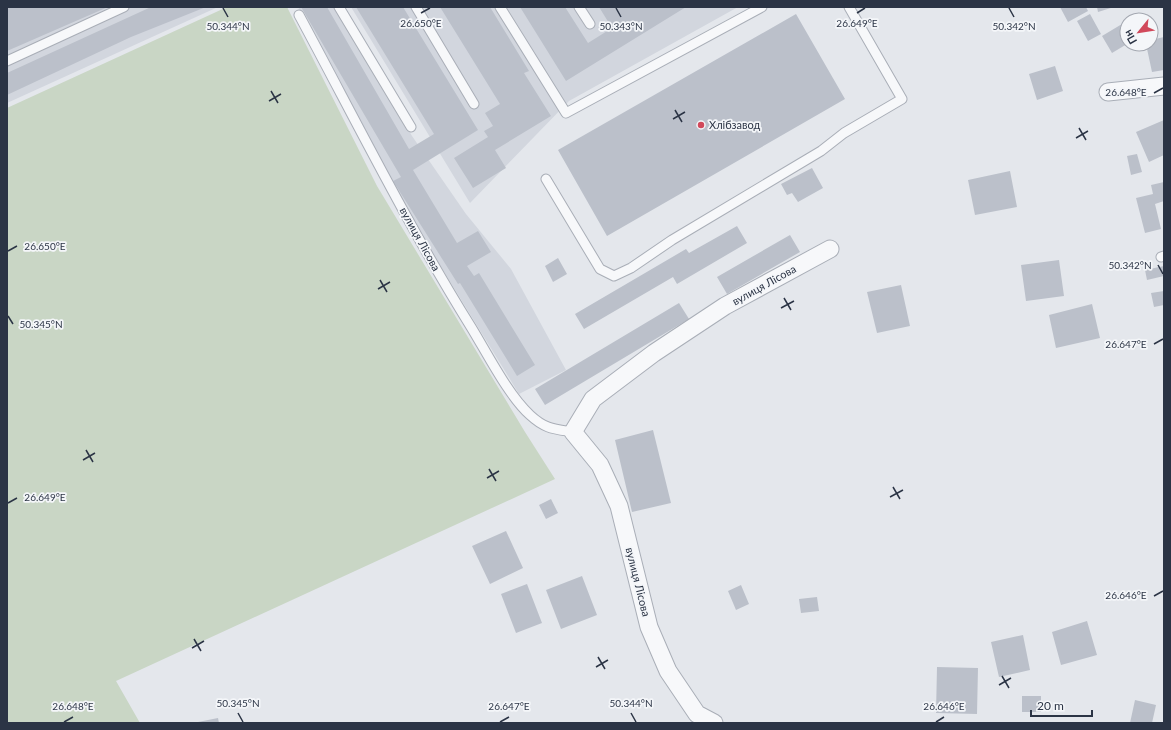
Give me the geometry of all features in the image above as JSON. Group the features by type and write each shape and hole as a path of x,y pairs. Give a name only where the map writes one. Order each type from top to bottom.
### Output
{"street":[{"path":"1108,92 1163,87"},
{"name":"вулиця Лісова","path":"714,723 697,714 668,671 649,627 619,506 600,465 573,432 594,399 654,353 725,306 830,249"}],"lane":[{"path":"7,61 124,7"},
{"path":"339,7 411,127"},
{"path":"416,7 474,104"},
{"path":"500,7 566,113 762,7"},
{"path":"579,7 590,24"},
{"path":"546,179 600,269 614,276 631,268 672,240 821,151 844,133 902,99 849,7"},
{"name":"вулиця Лісова","path":"299,15 453,299 507,385 529,414 547,428 573,432"}],"shaded area":[{"path":"7,7 218,7 7,103"},
{"path":"298,7 336,7 412,136 466,214 511,269 566,370 519,394 430,249 372,147"},
{"path":"351,7 738,7 569,101 470,203"}],"green space":[{"path":"227,7 287,7 377,186 525,432 555,479 116,681 140,723 7,723 7,108"}],"building":[{"path":"7,7 108,7 7,51"},
{"path":"151,7 206,7 131,37 7,95 7,73"},
{"path":"301,7 327,7 409,149 434,134 356,7 403,7 478,130 413,170 457,243 478,231 491,252 467,266 474,276 479,273 535,365 517,376 460,283 458,284 393,181 401,177"},
{"path":"440,7 490,7 529,71 524,73 551,116 495,150 506,168 473,188 454,158 488,137 484,131 493,126 485,113 500,104"},
{"path":"520,7 565,7 588,43 612,28 599,7 686,7 566,81"},
{"path":"1060,7 1086,7 1088,11 1068,22"},
{"path":"1097,7 1114,7 1098,12"},
{"name":"Хлібзавод","path":"796,14 845,99 607,236 558,150"},
{"path":"1090,14 1101,34 1088,41 1077,21"},
{"path":"1119,26 1119,49 1112,53 1102,36"},
{"path":"1164,37 1164,70 1152,72 1148,52 1159,52 1159,38"},
{"path":"1055,66 1063,91 1037,100 1029,74"},
{"path":"1164,120 1164,155 1149,162 1136,132"},
{"path":"1137,154 1142,172 1131,175 1127,156"},
{"path":"812,168 823,188 798,202 792,193 787,195 781,184"},
{"path":"1010,171 1017,207 975,215 968,180"},
{"path":"1164,182 1164,201 1155,204 1161,229 1145,233 1136,198 1153,194 1151,185"},
{"path":"737,226 747,243 677,284 673,277 584,329 575,314 686,249 689,253"},
{"path":"790,235 800,252 727,294 717,277"},
{"path":"558,258 567,274 553,282 545,266"},
{"path":"1059,260 1064,296 1026,301 1021,265"},
{"path":"1164,266 1164,276 1147,280 1145,270"},
{"path":"901,285 910,326 877,333 867,292"},
{"path":"1164,291 1164,305 1154,307 1151,293"},
{"path":"679,303 689,319 545,405 535,389"},
{"path":"1092,304 1100,338 1056,348 1049,315"},
{"path":"653,430 671,503 632,512 615,440"},
{"path":"551,499 558,513 546,519 539,505"},
{"path":"506,531 523,568 490,584 472,546"},
{"path":"582,576 597,615 561,629 546,590"},
{"path":"527,584 542,623 516,633 501,594"},
{"path":"741,585 749,604 736,610 728,591"},
{"path":"817,597 819,611 801,613 799,599"},
{"path":"1087,621 1097,655 1061,665 1052,632"},
{"path":"1023,635 1030,670 999,677 991,642"},
{"path":"937,667 978,668 977,714 936,713"},
{"path":"1022,696 1041,696 1041,712 1022,712"},
{"path":"1135,700 1156,705 1152,723 1130,723"},
{"path":"218,718 219,723 198,723 198,722"}],"place":[{"name":"Хлібзавод","path":"701,125"}]}
